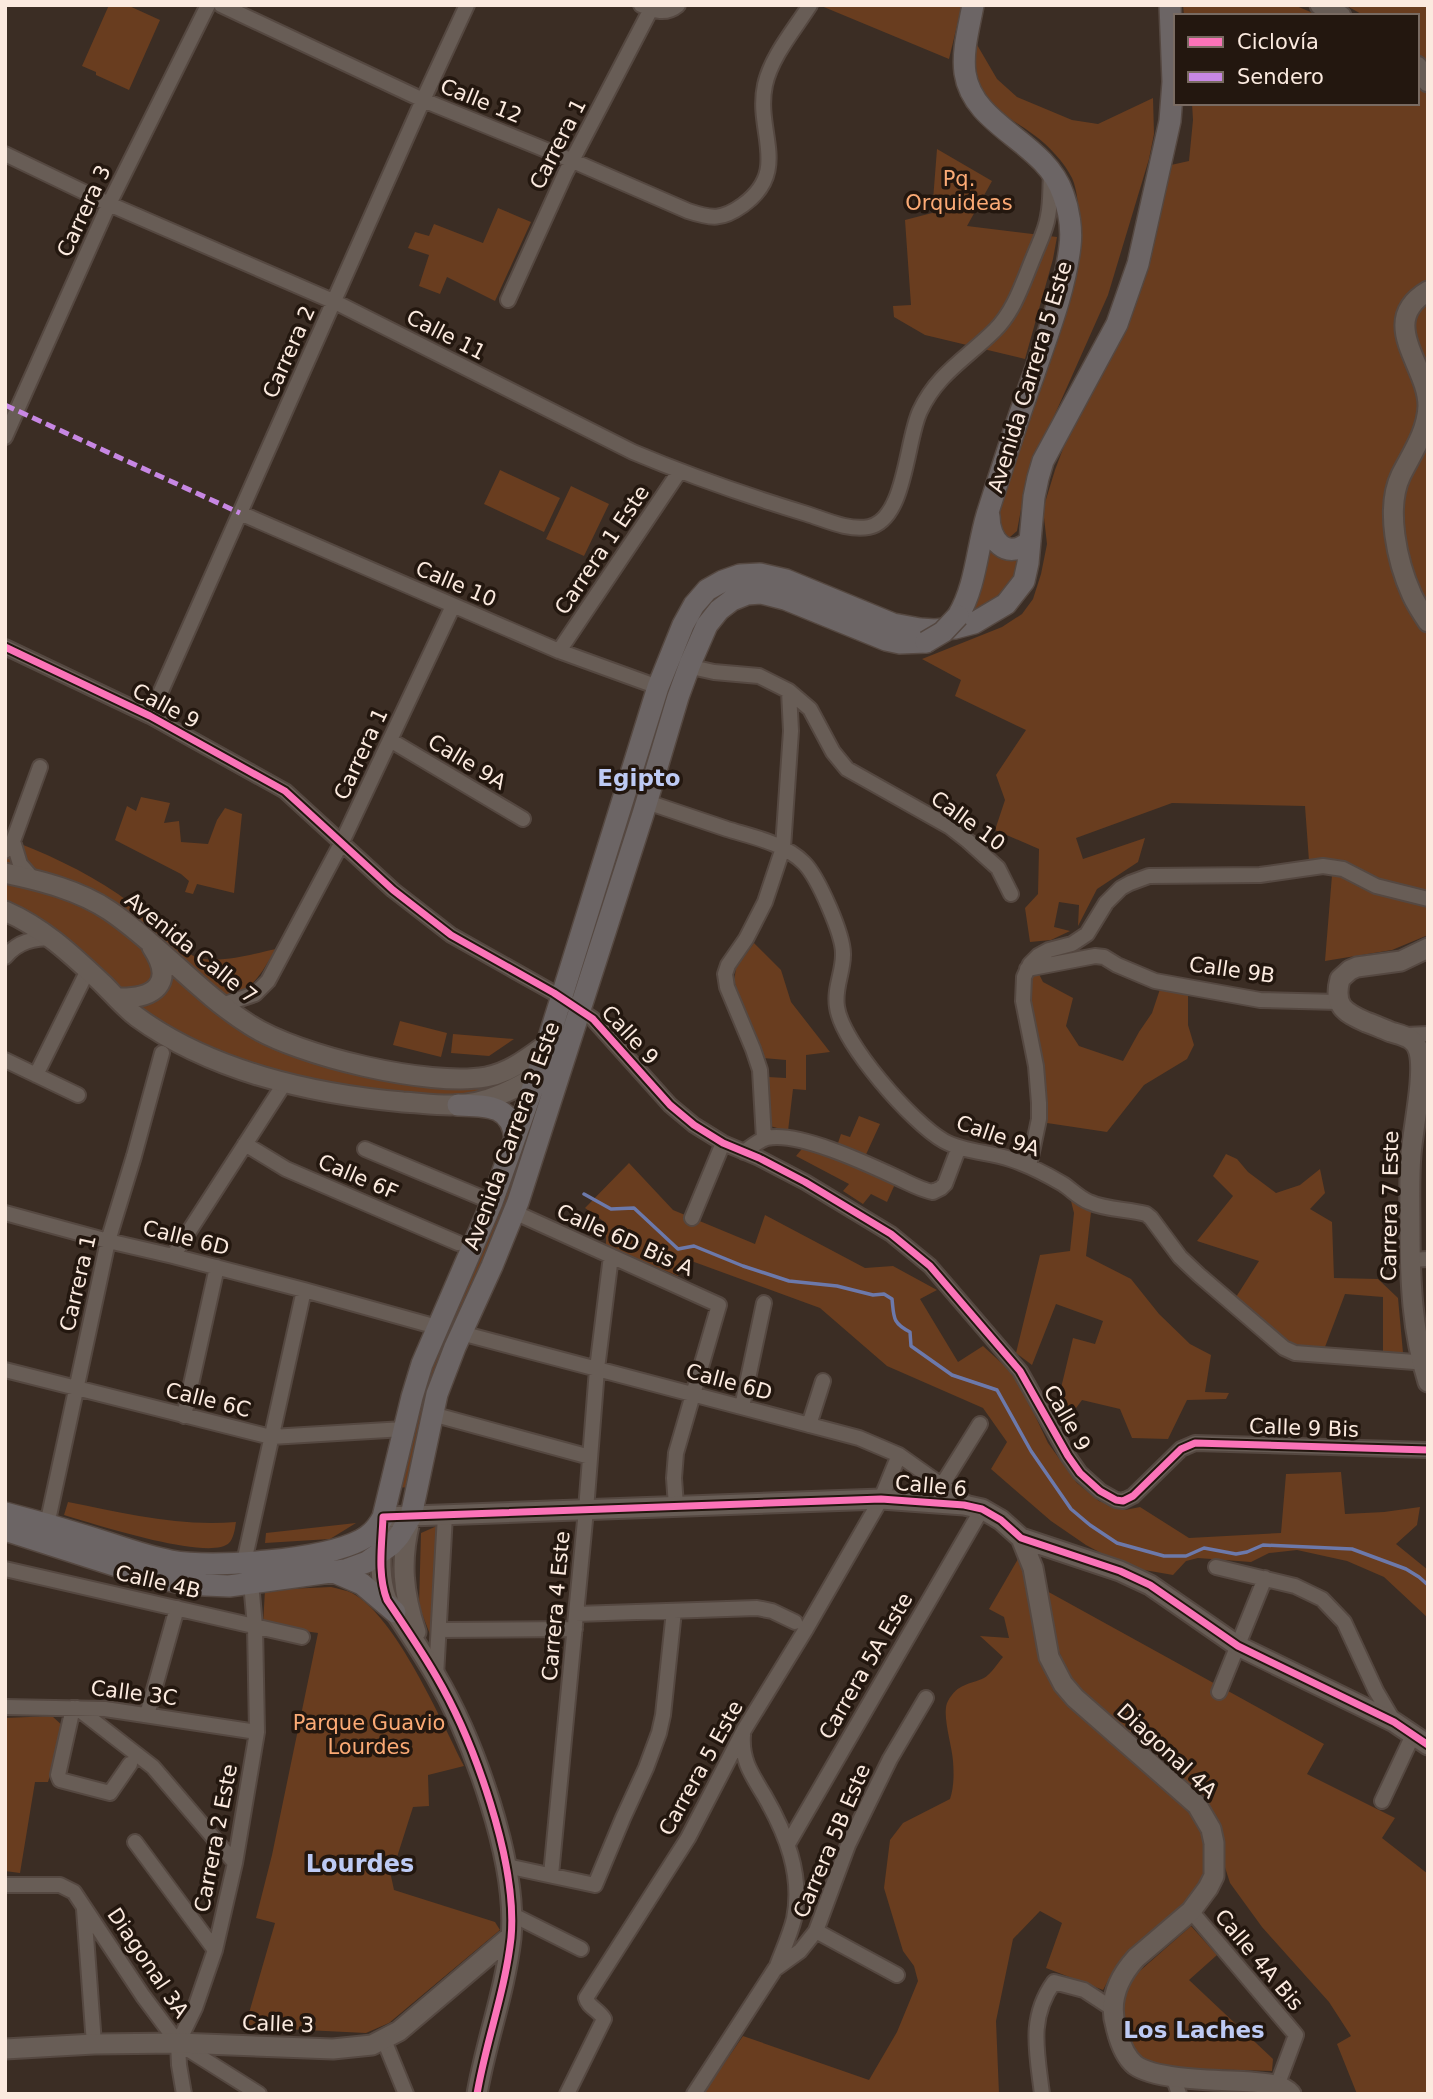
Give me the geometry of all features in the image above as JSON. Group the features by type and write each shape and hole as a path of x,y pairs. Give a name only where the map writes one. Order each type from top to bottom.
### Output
{"main road":[{"name":"Avenida Carrera 5 Este","path":"930,636 943,632 958,616 968,596 979,542 1051,323 1068,260 1070,230 1059,183 1035,152 985,112 969,89 965,61 973,5"},
{"path":"734,587 768,594 900,643 974,623 1006,604 1024,581 1038,478 1043,461 1117,324 1138,264 1170,121 1170,5"},
{"path":"989,510 990,534 999,544 1013,549 1029,542"},
{"name":"Avenida Carrera 3 Este","path":"411,1516 432,1414 444,1374 514,1212 690,664 702,635 734,587"},
{"name":"Avenida Carrera 3 Este","path":"383,1517 422,1363 492,1202 537,1076 658,687 694,605 707,590 734,587"},
{"path":"458,1105 491,1107 500,1111 511,1122 515,1138"},
{"path":"5,1513 167,1560 199,1564 296,1557 337,1549 368,1536 383,1517"},
{"path":"5,1530 171,1582 229,1586 334,1572 362,1565 382,1553 399,1536 411,1516"},
{"path":"334,1572 362,1584 395,1612"}],"street":[{"name":"Carrera 3","path":"5,437 109,204 208,5"},
{"name":"Calle 12","path":"221,5 423,100 696,214 716,217 731,214 755,194 768,171 769,153 762,109 765,84 772,66 810,5"},
{"name":"Carrera 2","path":"150,716 467,5"},
{"path":"1320,5 1337,14"},
{"path":"646,7 662,12 675,7"},
{"name":"Carrera 1","path":"508,300 646,7"},
{"name":"Calle 11","path":"5,154 109,204 335,302 633,452 757,499 845,526 863,527 876,525 893,508 915,426 926,400 950,368 996,329 1015,301 1048,218 1051,170"},
{"path":"1428,290 1411,306 1404,327 1406,342 1426,386 1428,408 1419,439 1400,477 1393,512 1400,565 1412,595 1428,622"},
{"name":"Carrera 1 Este","path":"559,651 680,472"},
{"name":"Calle 10","path":"240,513 559,651 658,687"},
{"name":"Carrera 1","path":"222,1005 255,994 268,981 342,842 453,606"},
{"name":"Calle 9","path":"5,647 150,716 285,791 393,890 451,935 580,1010 604,1030 670,1105 694,1125 723,1143 774,1166 841,1203 891,1234 915,1253 952,1291 1020,1371 1072,1463 1100,1491 1115,1500 1123,1501 1133,1496 1181,1449"},
{"name":"Calle 10","path":"690,664 714,673 759,676 789,691 810,709 838,761 847,769 950,827 998,868 1012,894"},
{"path":"764,1139 760,1070 727,987 725,974 727,965 751,930 765,902 783,848 791,731 789,691"},
{"name":"Calle 9A","path":"390,740 523,819"},
{"path":"33,879 9,846 40,767"},
{"name":"Calle 9A","path":"647,802 783,848 803,863 816,879 841,940 843,954 835,996 838,1013 849,1036 901,1105 929,1131 945,1142 959,1147 1029,1166 1092,1203 1151,1217 1180,1257 1284,1348 1295,1353 1425,1362"},
{"path":"1029,1166 1039,1111 1036,1066 1023,1001 1022,985 1027,969 1043,953 1083,938 1107,902 1130,883 1149,876 1260,875 1323,866 1343,869 1376,886 1428,899"},
{"name":"Avenida Calle 7","path":"5,873 70,891 99,905 147,941 222,1005 253,1027 287,1043 352,1063 408,1074 454,1079 488,1076 512,1067 546,1045"},
{"path":"5,911 54,938 136,1016 174,1040 284,1084 363,1098 458,1105 488,1099 514,1088 565,1057"},
{"path":"5,957 15,947 30,940 54,938"},
{"path":"117,998 143,997 158,985 161,966 147,941"},
{"path":"1428,948 1401,961 1350,970 1340,979 1338,1002 1345,1012 1389,1031 1405,1035 1428,1034"},
{"name":"Calle 9B","path":"1027,969 1095,956 1104,957 1155,981 1260,1000 1338,1002"},
{"path":"36,1075 88,970"},
{"name":"Carrera 7 Este","path":"1405,1035 1415,1043 1420,1061 1411,1155 1419,1260 1413,1320 1428,1382"},
{"name":"Carrera 1","path":"47,1525 108,1241 162,1053"},
{"path":"5,1060 78,1095"},
{"path":"173,1256 284,1084"},
{"path":"744,1152 764,1139 786,1138 827,1148 862,1161 929,1192 937,1191 945,1184 959,1147"},
{"path":"692,1218 723,1143"},
{"name":"Calle 6F","path":"245,1144 286,1169 458,1243"},
{"path":"365,1149 492,1202"},
{"name":"Calle 6D Bis A","path":"514,1212 719,1305 692,1395"},
{"name":"Calle 6D","path":"5,1213 437,1327"},
{"name":"Carrera 4 Este","path":"551,1875 597,1369 611,1256"},
{"path":"184,1416 217,1267"},
{"path":"244,1562 304,1290"},
{"path":"742,1408 764,1303"},
{"name":"Calle 6D","path":"461,1333 859,1438 899,1455 977,1508"},
{"name":"Calle 6C","path":"5,1370 271,1437 404,1429"},
{"path":"810,1425 823,1381"},
{"path":"676,1506 676,1453 692,1395"},
{"path":"432,1414 590,1457"},
{"path":"942,1485 980,1424"},
{"name":"Calle 9 Bis","path":"1181,1449 1203,1442 1428,1450"},
{"name":"Carrera 5 Este","path":"567,2094 604,2018 586,1998 688,1838 744,1730 881,1499 899,1455"},
{"name":"Calle 6","path":"383,1517 881,1499 977,1508 1001,1520 1021,1538 1135,1577 1238,1646 1423,1738"},
{"name":"Carrera 5A Este","path":"788,1844 977,1508"},
{"path":"432,1668 439,1630 445,1515"},
{"path":"411,1516 403,1560 405,1593 410,1612 478,1769 507,1866 511,1936 501,1999 477,2094"},
{"name":"Avenida Carrera 3 Este","path":"383,1517 381,1574 384,1592 432,1668"},
{"name":"Diagonal 4A","path":"1021,1538 1033,1568 1049,1657 1063,1685 1189,1796 1205,1815 1211,1829 1216,1859 1214,1876 1208,1888 1191,1911 1128,1967 1117,1986 1113,2009 1114,2023 1121,2044 1133,2063 1176,2085 1259,2082 1284,2090"},
{"path":"1216,1567 1304,1589 1322,1598 1351,1635 1376,1692 1394,1722"},
{"name":"Calle 4B","path":"5,1569 302,1637"},
{"path":"1219,1692 1265,1578"},
{"name":"Carrera 2 Este","path":"184,2094 178,2065 178,2043 201,1992 215,1951 235,1863 257,1732 255,1626 251,1583"},
{"path":"147,1715 177,1608"},
{"path":"439,1630 575,1622 674,1611 757,1608 772,1611 794,1622"},
{"path":"507,1866 595,1885 659,1733 674,1611"},
{"name":"Carrera 5B Este","path":"694,2094 775,1969 800,1951 816,1931 848,1845 890,1759 926,1698"},
{"name":"Calle 3C","path":"5,1707 75,1708 147,1715 257,1732"},
{"path":"130,1764 110,1793 60,1780 58,1776 75,1708 153,1767 235,1863"},
{"path":"744,1730 743,1749 747,1767 772,1808 788,1844 796,1882 796,1908 790,1933 775,1969"},
{"path":"1382,1801 1423,1738"},
{"path":"135,1842 215,1951"},
{"path":"5,1885 60,1885 74,1892 84,1905 94,2044"},
{"name":"Diagonal 3A","path":"84,1905 143,1996 178,2043"},
{"name":"Calle 4A Bis","path":"1191,1911 1296,2035 1284,2090"},
{"path":"511,1914 582,1949"},
{"path":"816,1931 897,1975"},
{"name":"Calle 3","path":"5,2049 178,2043 346,2049 372,2045 399,2031 511,1936"},
{"path":"1042,2094 1036,2022 1042,2001 1054,1982 1084,1990 1113,2009"},
{"path":"384,2040 406,2094"},
{"path":"178,2043 259,2094"}],"green space":[{"path":"109,5 127,5 160,20 129,90 82,66"},
{"path":"819,5 962,5 949,59"},
{"path":"1183,5 1294,5 1315,14 1184,14"},
{"path":"1345,5 1428,5 1428,66 1419,54 1419,14 1361,14"},
{"path":"976,43 997,79 1017,97 1072,120 1098,124 1153,98 1154,134 1149,159 1108,295 1027,477 1017,531 1003,539 994,528 1012,465 1068,308 1079,246 1079,215 1074,182 1060,160 1040,139 997,110 986,97 977,73"},
{"path":"1419,80 1428,95 1428,935 1392,950 1325,961 1333,863 1309,861 1305,806 1172,803 1076,838 1083,859 1145,838 1138,862 1097,889 1078,926 1079,905 1059,902 1054,927 1070,931 1051,940 1030,942 1025,908 1038,894 1039,849 995,830 1005,800 996,775 1026,730 955,696 961,680 922,659 1002,627 1022,614 1033,599 1047,544 1043,509 1055,470 1070,430 1100,378 1129,316 1171,165 1189,161 1192,105 1419,105"},
{"name":"Pq. Orquideas","path":"937,149 992,181 967,226 1057,237 1025,359 925,335 894,317 893,306 911,305 905,220 932,213"},
{"path":"498,208 531,222 495,301 447,277 440,294 419,286 429,255 408,248 415,232 429,236 434,224 483,243"},
{"path":"500,470 560,498 544,532 484,504"},
{"path":"571,486 609,504 584,556 546,539"},
{"path":"988,548 993,552 1019,552 1012,588 968,618"},
{"path":"671,662 680,665 587,974 578,971"},
{"path":"141,797 170,803 164,823 179,821 181,842 208,844 217,820 225,808 242,814 234,893 197,884 193,894 185,892 189,881 181,874 115,840 127,806 136,811"},
{"path":"5,838 63,863 118,894 190,954 199,958 232,958 276,949 254,982 240,992 220,994 144,927 5,864"},
{"path":"5,883 60,896 114,922 215,1007 410,1081 524,1065 526,1074 470,1097 427,1098 321,1086 224,1054 161,1024 5,904"},
{"path":"754,943 781,970 791,1002 830,1052 806,1055 806,1090 793,1089 788,1131 770,1126 768,1077 786,1078 786,1060 763,1058 734,981 736,968"},
{"path":"1038,972 1043,982 1073,998 1066,1026 1079,1046 1123,1061 1152,1013 1161,986 1188,991 1188,1025 1194,1045 1187,1059 1144,1085 1107,1132 1047,1123 1044,1068 1028,992 1029,975"},
{"path":"400,1021 447,1033 441,1057 393,1045"},
{"path":"453,1034 514,1039 489,1056 451,1053"},
{"path":"859,1116 880,1124 863,1161 836,1149 841,1134 850,1137"},
{"path":"806,1144 895,1184 887,1202 871,1194 863,1204 843,1191 849,1184 796,1156"},
{"path":"519,1148 527,1150 410,1488 399,1487 426,1378"},
{"path":"1226,1154 1237,1159 1248,1172 1276,1193 1300,1185 1320,1169 1325,1193 1310,1209 1332,1222 1334,1278 1378,1279 1398,1298 1403,1353 1383,1351 1383,1297 1345,1294 1325,1347 1289,1344 1236,1297 1259,1261 1197,1241 1233,1196 1213,1176"},
{"path":"629,1163 673,1210 755,1244 765,1215 865,1268 893,1266 937,1290 920,1299 958,1362 983,1346 1007,1368 1021,1386 1048,1443 1077,1483 1099,1501 1125,1510 1140,1507 1189,1538 1281,1533 1286,1474 1341,1472 1345,1514 1420,1507 1417,1525 1396,1544 1428,1570 1428,1618 1384,1577 1347,1561 1297,1550 1269,1553 1251,1562 1198,1558 1186,1561 1173,1575 1127,1567 1086,1545 1051,1521 991,1469 1007,1442 983,1408 887,1366 820,1308 686,1259 678,1276 606,1246 606,1223 585,1208"},
{"path":"1071,1201 1091,1212 1086,1256 1131,1279 1159,1314 1190,1344 1211,1355 1205,1392 1229,1393 1226,1399 1187,1400 1168,1439 1132,1438 1120,1409 1082,1400 1065,1423 1055,1413 1073,1338 1095,1344 1103,1321 1056,1304 1032,1365 1016,1353 1040,1255 1070,1251 1074,1213"},
{"path":"68,1502 172,1521 236,1522 229,1543 218,1548 199,1548 150,1539 64,1515"},
{"path":"356,1523 330,1539 265,1543 266,1533"},
{"path":"437,1526 431,1637 419,1606 421,1533"},
{"path":"1018,1559 1026,1571 1032,1623 1045,1667 1185,1801 1206,1837 1205,1871 1190,1899 1116,1966 1103,1990 1046,1968 1062,1923 1040,1911 1013,1939 996,2021 999,2094 703,2094 743,2036 869,2080 897,2032 918,1981 914,1966 903,1951 884,1888 890,1840 903,1823 950,1799 953,1766 946,1706 956,1691 987,1676 1003,1657 980,1636 1009,1638 1004,1617 989,1609"},
{"name":"Parque Guavio Lourdes","path":"331,1587 352,1593 369,1605 385,1623 416,1671 464,1766 428,1775 429,1806 413,1807 391,1876 394,1890 495,1922 500,1930 389,2023 366,2033 245,2027 275,1923 256,1918 272,1855 318,1633 263,1625 265,1590"},
{"path":"1045,1590 1324,1744 1307,1774 1395,1818 1382,1838 1428,1874 1428,2094 1357,2094 1337,2044 1351,2036 1329,2002 1262,1927 1230,1883 1223,1861 1218,1824 1074,1685 1055,1639"},
{"path":"52,1716 65,1728 48,1782 35,1782 20,1873 5,1871 5,1718"},
{"path":"1191,1926 1217,1955 1189,1980 1273,2059 1272,2071 1167,2068 1145,2063 1133,2052 1120,2012 1124,1991 1134,1976"}],"waterway":[{"path":"584,1194 611,1209 634,1208 678,1249 694,1246 789,1281 837,1286 873,1295 884,1294 892,1299 895,1319 910,1332 911,1346 952,1375 997,1390 1031,1451 1071,1509 1117,1543 1164,1556 1186,1556 1204,1548 1236,1554 1263,1545 1352,1549 1406,1569 1428,1585"}],"marked path":[{"path":"5,405 240,513"}],"cycle path":[{"path":"5,647 150,716 285,791 393,890 451,935 554,993 593,1019 670,1105 694,1125 723,1143 805,1182 891,1234 930,1266 1020,1371 1068,1456 1080,1473 1100,1491 1116,1500 1123,1501 1133,1496 1181,1449 1195,1443 1428,1450"},
{"path":"477,2094 511,1938 508,1875 490,1803 465,1734 436,1676 387,1600 381,1569 383,1517 881,1499 964,1505 982,1509 1001,1520 1021,1538 1120,1571 1150,1585 1238,1646 1394,1722 1428,1745"}],"district":[{"name":"Egipto","path":"639,778"},
{"name":"Lourdes","path":"360,1864"},
{"name":"Los Laches","path":"1194,2030"}]}
